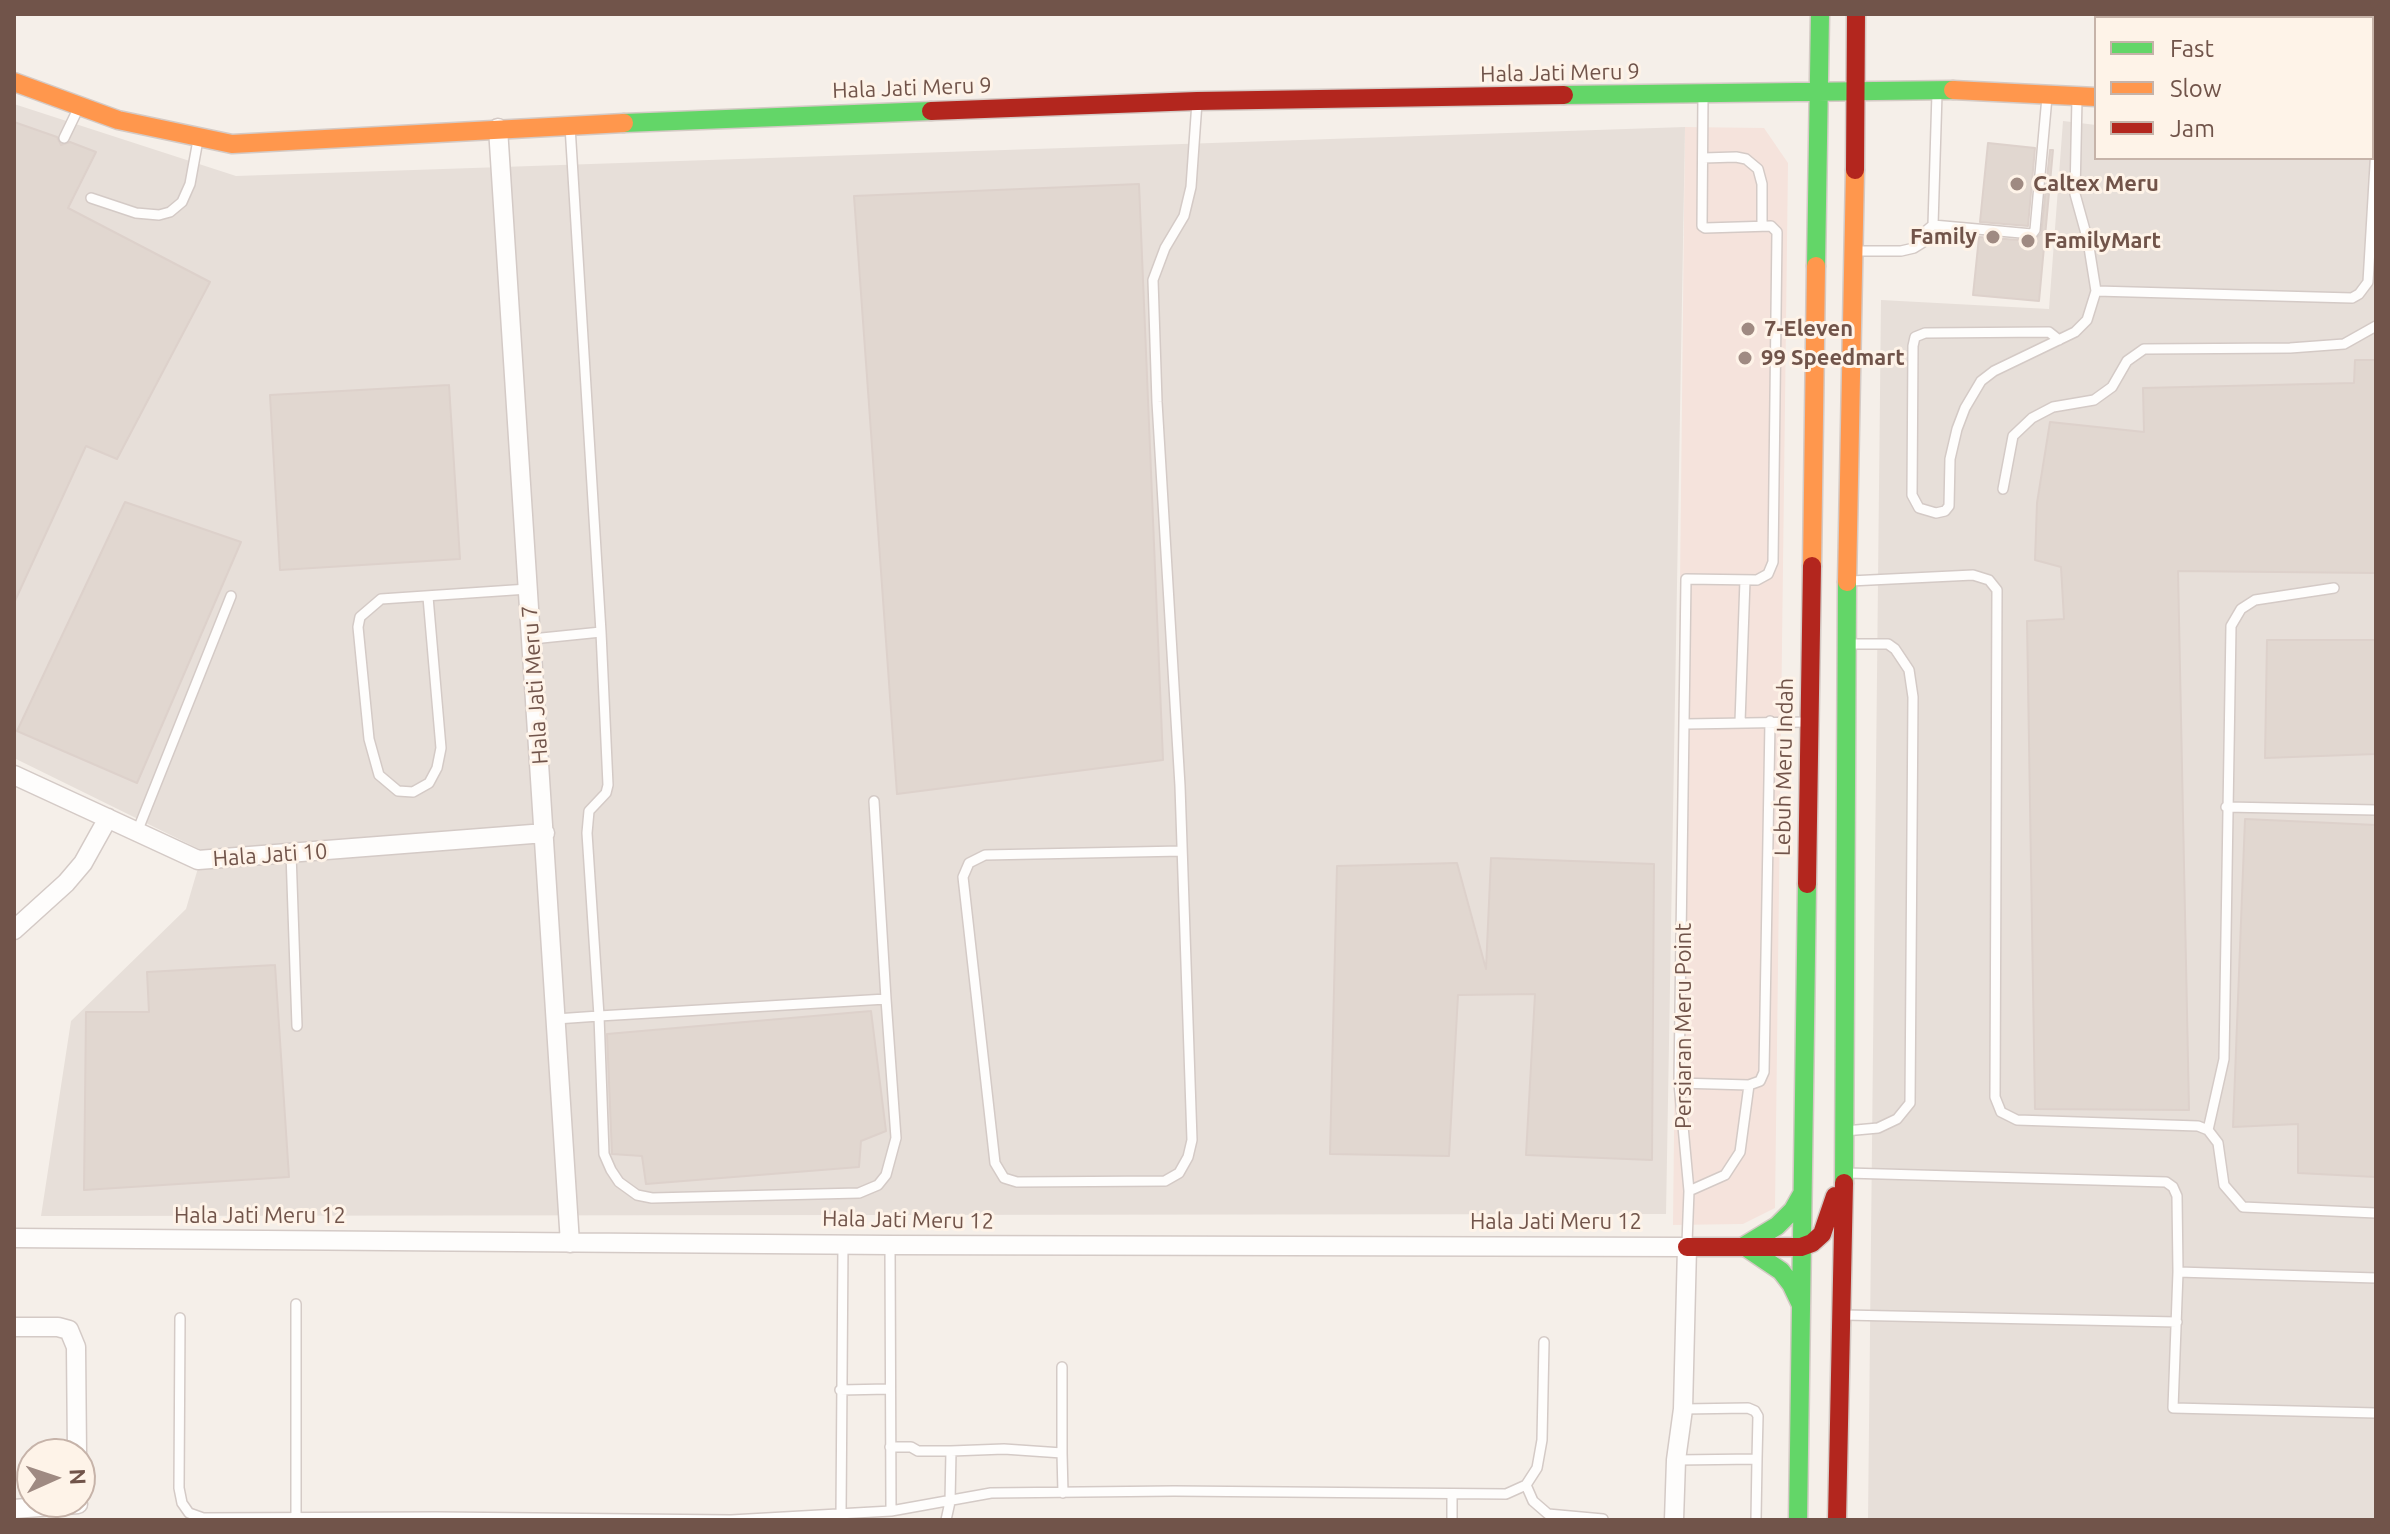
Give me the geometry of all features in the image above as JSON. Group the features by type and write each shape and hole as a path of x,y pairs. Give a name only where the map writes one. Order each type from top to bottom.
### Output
{"main road":[{"name":"Lebuh Meru Indah","path":"1798,1520 1820,14"},
{"path":"1837,1520 1844,1167 1846,644 1856,14"},
{"name":"Hala Jati Meru 9","path":"14,82 118,120 232,144 498,128 1197,101 1937,89 2094,97"},
{"path":"1801,1247 1817,1240 1825,1229 1844,1167"},
{"path":"1801,1306 1781,1271 1744,1246 1785,1220 1802,1193"},
{"name":"Hala Jati Meru 12","path":"1687,1247 1801,1247"},
{"path":"1801,1247 1824,1263 1830,1283 1840,1397"}],"street":[{"name":"Hala Jati Meru 7","path":"498,128 570,1243"},
{"name":"Hala Jati 10","path":"14,775 198,860 545,833"},
{"path":"14,930 66,883 83,863 108,818"},
{"name":"Hala Jati Meru 12","path":"14,1238 1687,1247"},
{"name":"Persiaran Meru Point","path":"1674,1520 1676,1460 1683,1409 1687,1247"},
{"path":"14,1327 69,1330 76,1347 77,1438"}],"lane":[{"path":"1933,225 1937,89"},
{"path":"1853,251 1914,248 1922,243 1927,230 1933,225 2032,234 2035,230 2047,93"},
{"path":"1703,95 1703,227 1762,226 1773,227 1777,232 1773,562 1768,574 1757,580 1745,580 1740,722"},
{"path":"2059,340 2049,332 1925,333 1915,337 1912,495 1919,508 1936,513 1945,511 1949,506 1950,459 1957,429 1981,381 1994,371 2059,340 2075,332 2087,320 2096,291 2088,241 2075,194 2077,95"},
{"path":"1182,851 985,855 969,863 963,877 995,1163 1004,1178 1017,1182 1165,1181 1179,1173 1188,1157 1192,1140 1182,851 1153,280 1165,248 1184,216 1191,187 1197,101"},
{"path":"64,138 80,106"},
{"path":"570,125 608,785 606,793 589,811 587,833 604,1154 619,1182 637,1195 652,1198 859,1193 878,1185 886,1175 896,1138 874,801"},
{"path":"91,198 136,213 159,215 170,212 182,202 190,184 198,137"},
{"path":"2096,291 2352,298 2368,282 2376,148"},
{"path":"1703,158 1736,157 1746,159 1758,169 1762,184 1762,226"},
{"path":"2003,489 2013,436 2032,418 2053,407 2094,400 2112,387 2127,361 2144,349 2290,348 2344,344 2376,326"},
{"path":"1847,581 1973,575 1989,580 1997,590 1995,1097 2001,1112 2017,1120 2198,1126 2208,1130 2218,1143 2224,1185 2243,1207 2376,1213"},
{"name":"Persiaran Meru Point","path":"1687,1247 1689,1191 1679,1083 1686,579 1745,580"},
{"path":"2208,1130 2224,1059 2231,626 2241,609 2255,600 2334,588"},
{"path":"428,597 441,748 437,768 429,783 413,792 398,791 379,775 373,760 358,627 360,617 381,599 528,589"},
{"path":"137,832 231,596"},
{"path":"532,639 601,632"},
{"path":"1844,1131 1878,1128 1897,1119 1910,1103 1913,697 1909,670 1895,649 1888,644 1846,644"},
{"path":"1679,1083 1749,1085 1760,1081 1764,1072 1770,721"},
{"path":"1686,724 1809,722"},
{"path":"2226,807 2376,810"},
{"path":"291,853 297,1026"},
{"path":"556,1019 886,999"},
{"path":"1689,1191 1725,1175 1740,1152 1749,1085"},
{"path":"1844,1167 2166,1182 2173,1187 2177,1196 2178,1272 2173,1408 2376,1413"},
{"path":"841,1515 843,1244"},
{"path":"890,1245 891,1511"},
{"path":"2178,1272 2376,1278"},
{"path":"296,1304 296,1518"},
{"path":"1842,1315 2177,1322"},
{"path":"180,1318 179,1488 182,1503 189,1513 203,1518 789,1519 891,1511 991,1493 1506,1494 1526,1485 1537,1468 1542,1440 1544,1342"},
{"path":"1062,1367 1063,1493"},
{"path":"840,1390 889,1389"},
{"path":"1683,1409 1748,1408 1755,1411 1758,1416 1756,1520"},
{"path":"890,1447 911,1447 918,1451 1004,1449 1062,1453"},
{"path":"946,1520 950,1502 951,1451"},
{"path":"1676,1460 1757,1459"},
{"path":"1526,1485 1533,1501 1548,1514 1603,1519"},
{"path":"1452,1494 1452,1520"}],"shaded area":[{"path":"14,104 236,176 1685,127 1666,1214 41,1216 71,1021 186,909 203,851 14,758"},
{"path":"2063,121 2094,125 2094,160 2376,159 2376,1520 1868,1520 1881,300 2049,309"},
{"path":"1685,127 1764,128 1788,163 1775,1208 1743,1224 1673,1225"}],"building":[{"path":"14,122 57,137 61,145 70,142 96,152 68,208 210,282 117,459 86,446 14,603"},
{"name":"Caltex Meru","path":"1988,143 2035,148 2028,226 1980,222"},
{"path":"2050,150 2053,150 2039,301 1973,295 1979,237 2032,241 2041,234"},
{"path":"1139,184 1163,760 897,794 854,196"},
{"path":"2355,360 2376,360 2376,573 2178,571 2189,1110 2035,1109 2027,621 2064,619 2061,567 2035,560 2037,503 2050,422 2144,432 2143,388 2354,383"},
{"path":"449,385 460,559 280,570 270,395"},
{"path":"125,502 241,542 137,783 17,731"},
{"path":"2267,640 2376,640 2376,754 2265,758"},
{"path":"2245,819 2376,825 2376,1177 2298,1173 2298,1124 2233,1127"},
{"path":"1491,858 1654,864 1652,1160 1526,1155 1535,994 1458,995 1449,1156 1330,1154 1337,866 1457,863 1486,969"},
{"path":"275,965 289,1177 84,1190 86,1012 149,1012 147,972"},
{"path":"871,1011 886,1131 861,1141 859,1167 646,1184 642,1156 612,1154 607,1034"}],"traffic: fast":[{"path":"1816,266 1820,14"},
{"path":"1564,95 1953,90"},
{"path":"624,123 931,111"},
{"path":"1844,1183 1847,582"},
{"path":"1798,1520 1807,884"},
{"path":"1744,1246 1777,1226 1793,1210 1802,1194"},
{"path":"1744,1246 1781,1271 1801,1305"}],"traffic: slow":[{"path":"14,82 118,120 232,144 624,123"},
{"path":"1953,90 2094,97"},
{"path":"1847,582 1855,170"},
{"path":"1812,566 1816,266"}],"traffic: jam":[{"path":"1855,170 1856,14"},
{"path":"931,111 1197,101 1564,95"},
{"path":"1807,884 1812,566"},
{"path":"1837,1520 1844,1183"},
{"path":"1687,1247 1801,1247 1822,1234 1835,1196"}],"place":[{"name":"Caltex Meru","path":"2017,184"},
{"name":"Family","path":"1993,237"},
{"name":"FamilyMart","path":"2028,241"},
{"name":"7-Eleven","path":"1748,329"},
{"name":"99 Speedmart","path":"1745,358"}]}
